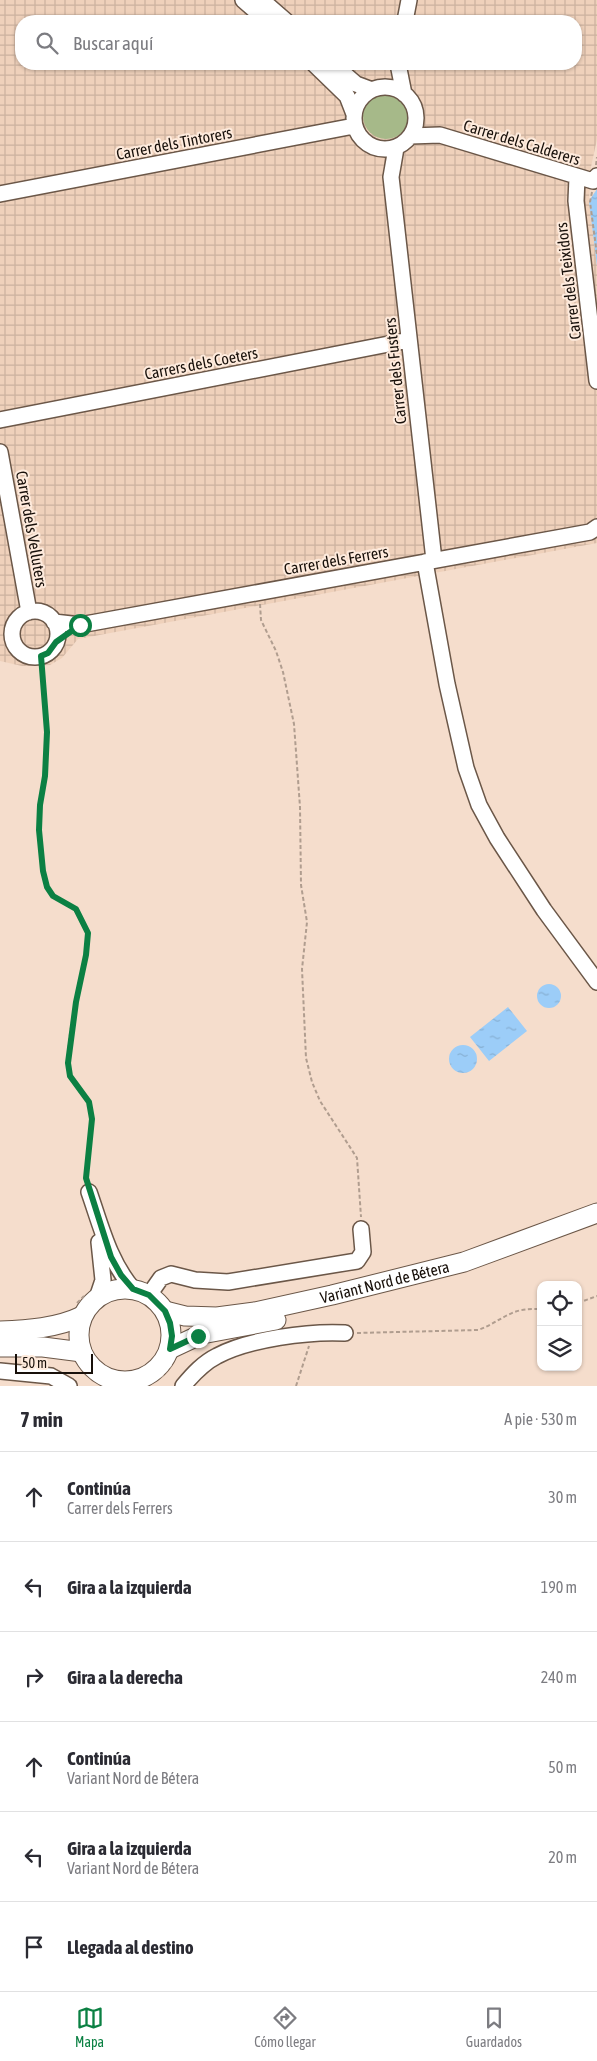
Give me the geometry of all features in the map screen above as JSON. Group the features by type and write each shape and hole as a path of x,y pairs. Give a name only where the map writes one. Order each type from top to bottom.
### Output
{"main road":[{"name":"Variant Nord de Bétera","path":"165,1311 185,1316 217,1317 255,1312 332,1295 464,1262 597,1213"},
{"name":"Variant Nord de Bétera","path":"170,1349 202,1334 319,1311 465,1272 597,1224"},
{"path":"124,1288 141,1292 165,1311 171,1330 170,1349 156,1370 135,1381 122,1384 98,1373 88,1364 79,1340 79,1328 82,1316 89,1305 97,1298 111,1290 124,1288"},
{"path":"0,1331 31,1330 72,1321 82,1316"},
{"path":"0,1347 43,1347 82,1352"}],"street":[{"path":"243,0 259,15"},
{"path":"262,0 279,15"},
{"path":"407,15 409,0"},
{"path":"320,70 347,96 362,140 375,148 385,150 396,148 410,136 414,130 416,114 414,106 404,94 391,88 378,89 356,84 340,70"},
{"path":"354,120 357,104 364,96 378,89 394,70"},
{"path":"399,70 404,94"},
{"name":"Carrer dels Calderers","path":"416,114 440,135"},
{"name":"Carrer dels Tintorers","path":"0,194 354,120"},
{"name":"Carrer dels Calderers","path":"410,136 440,135 577,177 595,179"},
{"name":"Carrer dels Fusters","path":"375,148 391,178"},
{"name":"Carrer dels Fusters","path":"396,148 391,178 410,340 429,561 447,684 466,768 479,805 497,838 544,910 597,982"},
{"name":"Carrer dels Teixidors","path":"577,177 576,201 597,381"},
{"name":"Carrers dels Coeters","path":"0,420 410,340"},
{"name":"Carrer dels Velluters","path":"0,452 29,612"},
{"name":"Carrer dels Ferrers","path":"54,622 80,625 590,532 597,527"},
{"path":"29,612 43,613 54,622 57,632 56,642 48,653 41,656 28,656 17,648 7,630 22,615 29,612"},
{"name":"Carrer dels Ferrers","path":"56,642 80,625"},
{"path":"0,645 17,648"},
{"path":"89,1192 111,1257 121,1275 141,1292 170,1274 195,1280 228,1282 357,1261 363,1252 361,1229"},
{"path":"89,1192 102,1260 103,1280 97,1298"},
{"path":"183,1386 201,1366 218,1355 237,1348 309,1333 345,1333"},
{"path":"0,1371 51,1376 68,1386"}],"path":[{"path":"595,179 590,202 597,255"},
{"path":"258,592 261,620 276,650 283,672 294,724 300,807 301,885 307,922 302,969 306,1058 312,1082 320,1101 356,1158 361,1229"},
{"path":"41,656 47,732 45,776 40,805 39,830 43,871 47,887 53,896 76,909 88,933 68,1063 70,1076 89,1102 92,1119 86,1178 89,1192"},
{"path":"582,1302 597,1296"},
{"path":"345,1333 478,1330 510,1314 521,1310 537,1308"},
{"path":"296,1386 309,1347 309,1333"}],"shaded area":[{"path":"0,0 597,0 597,139 591,167 589,201 597,266 597,543 78,639 62,658 50,665 22,666 0,661"}],"green space":[{"path":"382,93 390,93 399,97 405,103 409,116 405,129 399,135 390,139 382,139 373,135 367,129 363,120 363,112 367,103 373,97"}],"water":[{"path":"597,189 597,266 589,201"},
{"path":"549,984 558,987 561,996 558,1005 549,1008 540,1005 537,996 540,987"},
{"path":"508,1007 527,1031 489,1061 470,1037"},
{"path":"463,1045 473,1049 477,1059 473,1069 463,1073 453,1069 449,1059 453,1049"}],"route":[{"path":"80,625 56,642 48,653 41,656 47,732 45,776 40,805 39,830 43,871 47,887 53,896 76,909 88,933 68,1063 70,1076 89,1102 92,1119 87,1152 86,1178 111,1257 121,1275 133,1289 149,1295 165,1311 170,1323 172,1336 170,1349 198,1336"}]}
